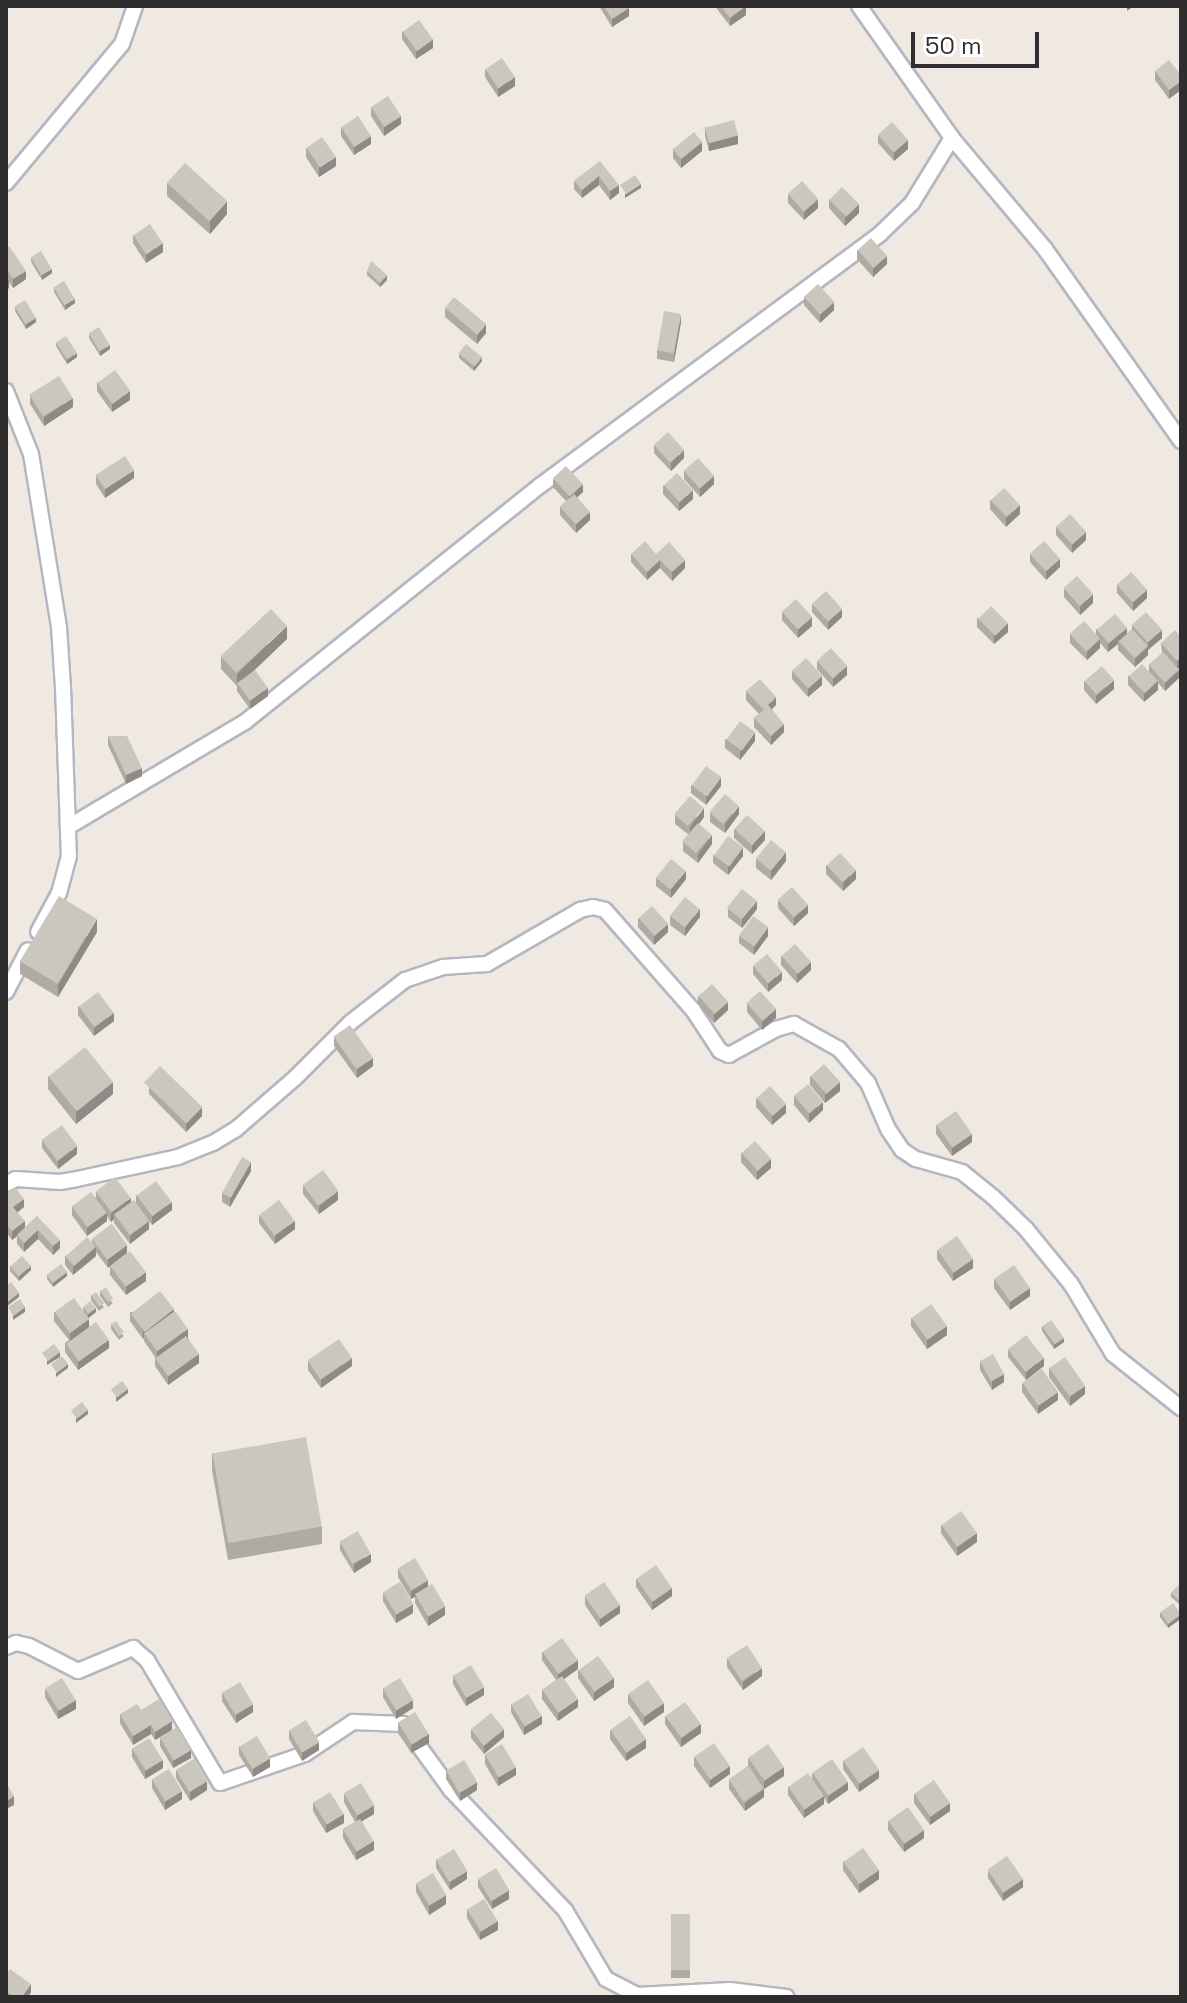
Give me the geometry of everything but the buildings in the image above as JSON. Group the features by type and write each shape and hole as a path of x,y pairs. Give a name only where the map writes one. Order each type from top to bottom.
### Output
{"street":[{"path":"6,183 122,44 135,6"},
{"path":"859,6 952,138 1045,249 1181,441"},
{"path":"68,827 245,722 541,485 880,234 912,203 952,138"},
{"path":"6,391 31,454 59,627 69,856 59,893 6,992"},
{"path":"6,1184 16,1179 60,1182 77,1179 178,1157 213,1143 235,1130 295,1078 351,1022 405,980 443,967 487,964 580,910 593,907 605,910 615,921 693,1010 720,1051 729,1055 776,1029 794,1024 839,1049 868,1083 888,1129 902,1150 916,1159 962,1172 993,1197 1026,1229 1071,1284 1113,1354 1181,1408"},
{"path":"6,1647 16,1643 29,1646 78,1671 133,1648 147,1660 220,1783 305,1754 353,1722 403,1724 451,1790 565,1910 606,1979 637,1995 730,1990 787,1997"}]}
